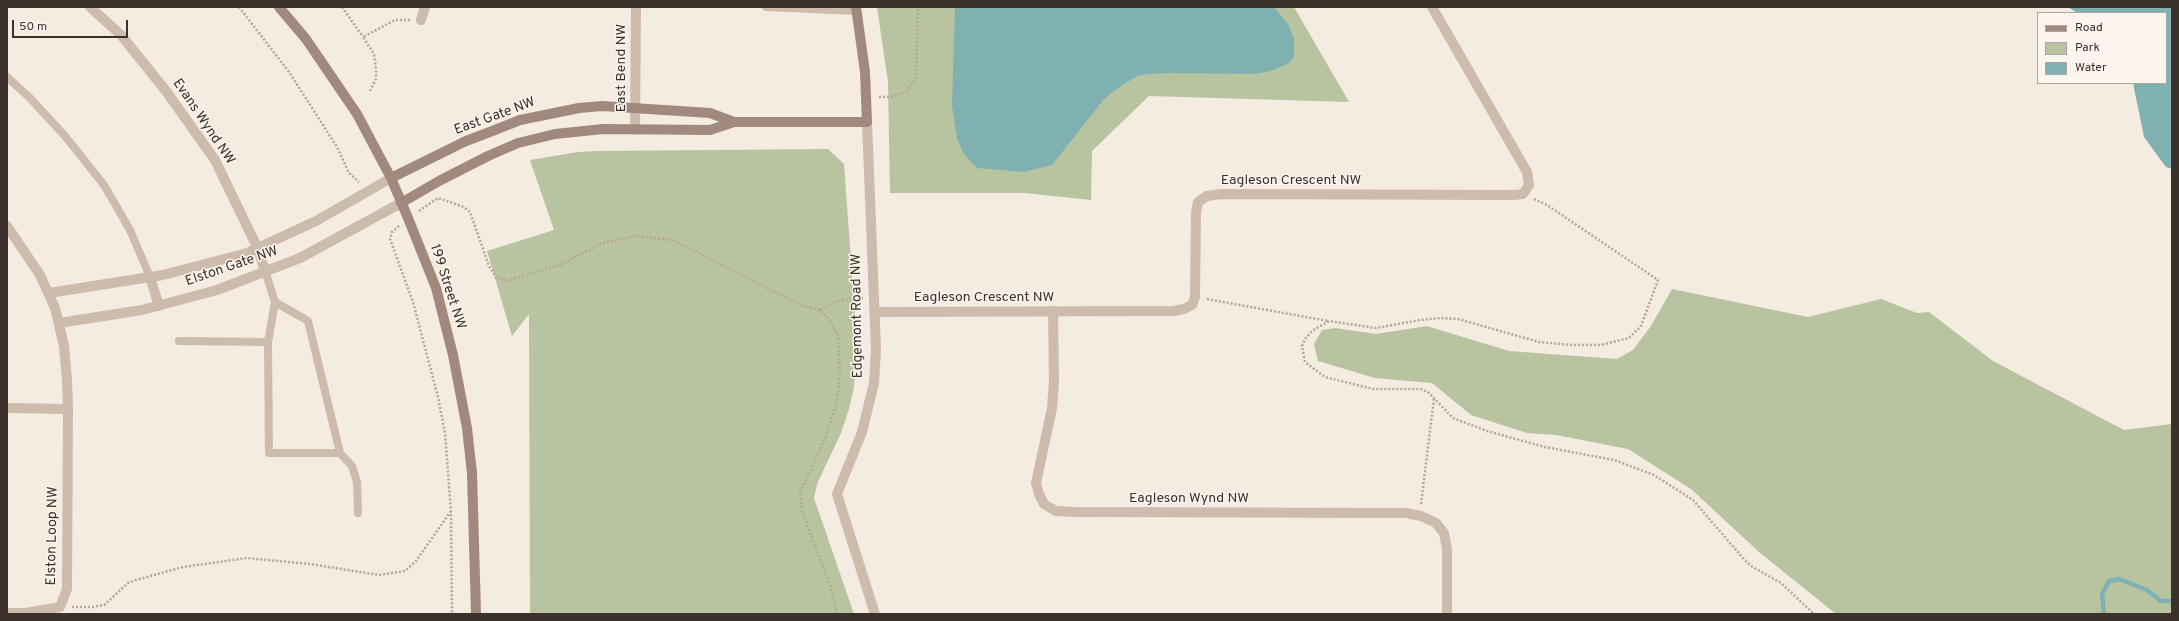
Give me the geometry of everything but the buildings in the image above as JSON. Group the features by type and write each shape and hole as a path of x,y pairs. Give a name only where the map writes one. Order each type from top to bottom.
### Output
{"street":[{"name":"Evans Wynd NW","path":"90,7 121,35 166,91 215,160 258,249 265,271"},
{"name":"199 Street NW","path":"279,7 330,73 356,114 391,178 436,288 459,381 472,473 476,614"},
{"path":"421,20 425,7"},
{"name":"East Bend NW","path":"635,130 636,7"},
{"path":"1432,7 1527,172 1529,185 1523,194"},
{"name":"Edgemont Road NW","path":"856,9 866,98 874,312 874,376 869,409 837,494 875,614"},
{"name":"East Gate NW","path":"391,178 466,141 520,120 578,108 636,108 710,113 734,122"},
{"name":"East Gate NW","path":"401,203 438,181 518,143 555,134 603,129 710,130 734,122 867,122"},
{"name":"Elston Gate NW","path":"50,293 150,277 207,264 258,249 316,221 391,178"},
{"name":"Eagleson Crescent NW","path":"874,312 1174,311 1192,305 1195,297 1196,212 1198,202 1207,196 1221,194 1523,194"},
{"name":"Elston Gate NW","path":"59,322 104,317 159,306 216,290 300,258 332,242 401,203"},
{"name":"Elston Loop NW","path":"7,226 27,252 50,293 59,322 66,362 68,410 67,589 60,607"},
{"path":"150,277 159,306"},
{"name":"Eagleson Wynd NW","path":"1053,311 1054,381 1052,408 1036,483 1044,504 1056,511 1073,512 1406,513 1421,516 1436,523 1444,533 1447,549 1446,614"},
{"path":"7,408 68,410"},
{"path":"7,613 26,613 60,607"}],"lane":[{"path":"766,7 856,9"},
{"path":"7,77 30,98 66,136 104,185 130,230 150,277"},
{"path":"265,271 275,302 268,342 269,454 340,454"},
{"path":"275,302 308,321 340,454 352,466 358,482 358,513"},
{"path":"179,341 268,342"}],"path":[{"path":"239,7 288,72 337,147 349,173 355,177"},
{"path":"342,7 374,54 376,79 370,91"},
{"path":"866,98 899,95 906,92 912,86 917,69 918,7"},
{"path":"363,37 395,20 421,20"},
{"path":"1195,297 1376,328 1440,318 1458,319 1539,342 1571,345 1601,345 1629,338 1641,326 1658,280 1546,205 1523,194"},
{"path":"438,198 459,205 470,212 489,266 496,277 506,281 562,264 603,243 636,236 673,240 804,306 820,310 829,319 838,336 840,373 837,402 825,439 800,492 802,511 830,585 837,614"},
{"path":"392,232 390,239 413,302 438,397 444,433 451,511 452,614"},
{"path":"820,310 838,301 852,298 873,299"},
{"path":"1329,321 1312,331 1302,346 1305,362 1313,370 1325,377 1373,389 1421,389 1434,398 1453,418 1487,431 1545,447 1614,460 1654,475 1692,500 1751,566 1781,583 1814,614"},
{"path":"1421,516 1421,499 1434,398"},
{"path":"60,607 92,607 104,604 128,583 136,580 183,567 247,558 310,564 379,575 405,571 416,561 451,511"}],"green space":[{"path":"877,7 1294,7 1349,102 1149,96 1092,151 1091,200 1025,193 890,193 888,82"},
{"path":"828,149 844,164 855,315 856,355 854,387 849,409 841,433 817,484 814,498 854,614 530,614 529,314 512,336 487,251 554,230 530,160 578,152 597,151"},
{"path":"1672,289 1808,317 1881,299 1917,313 1929,312 1993,361 2124,430 2172,424 2172,614 1836,614 1759,552 1691,489 1628,449 1556,435 1527,433 1471,415 1432,383 1375,378 1318,361 1314,344 1322,330 1335,328 1376,334 1427,326 1509,351 1617,359 1633,350 1651,326"}],"water":[{"path":"955,7 1274,7 1288,24 1294,39 1294,56 1289,63 1271,71 1254,74 1164,73 1140,75 1122,85 1104,99 1052,165 1024,172 977,168 964,154 957,138 952,106"},
{"path":"2068,7 2172,7 2172,169 2166,167 2144,137 2133,84 2167,84 2167,12 2076,12"}],"waterway":[{"path":"2104,614 2102,594 2109,581 2119,579 2147,590 2161,601 2172,601"}]}
